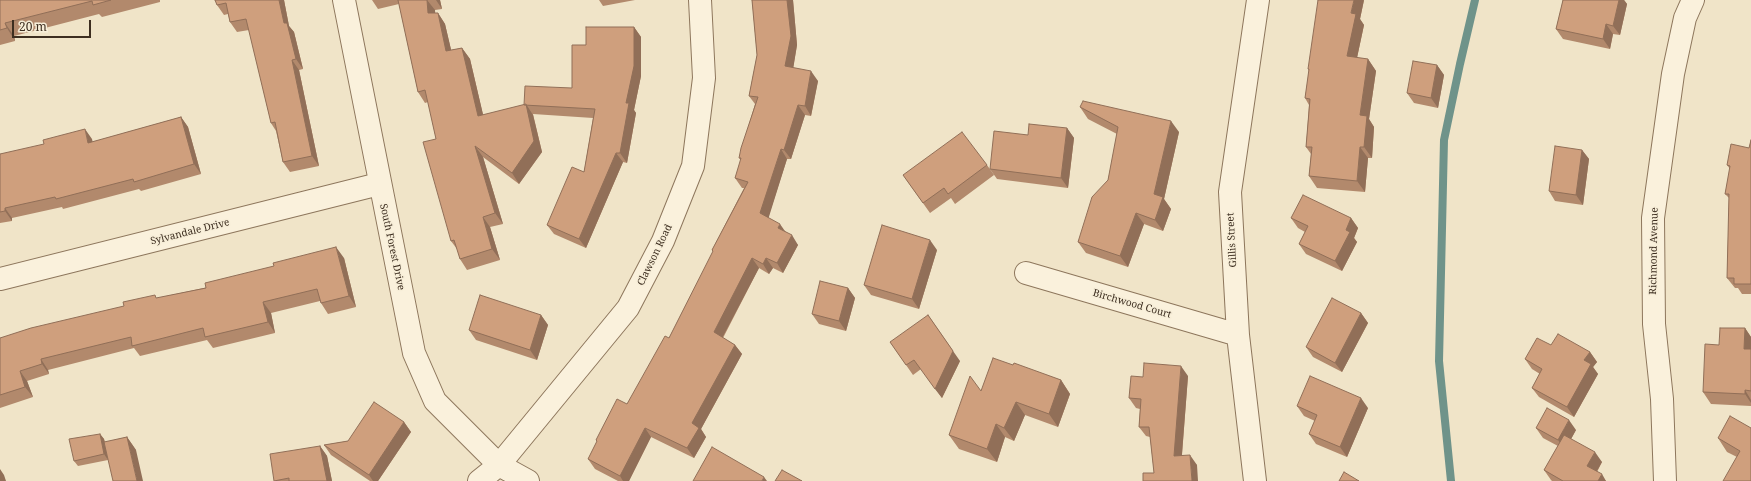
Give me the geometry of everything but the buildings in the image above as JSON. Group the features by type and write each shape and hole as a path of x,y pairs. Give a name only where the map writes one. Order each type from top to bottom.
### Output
{"street":[{"name":"South Forest Drive","path":"344,0 379,184 414,353 435,401 499,465 528,481"},
{"name":"Clawson Road","path":"479,481 499,465 628,308 663,241 693,166 704,78 700,0"},
{"name":"Gillis Street","path":"1254,481 1238,335 1230,192 1258,0"},
{"name":"Richmond Avenue","path":"1665,481 1662,399 1654,324 1653,218 1673,74 1685,18 1693,0"},
{"name":"Sylvandale Drive","path":"0,279 379,184"},
{"name":"Birchwood Court","path":"1026,273 1238,335"}],"waterway":[{"path":"1451,481 1439,361 1444,140 1475,0"}]}
